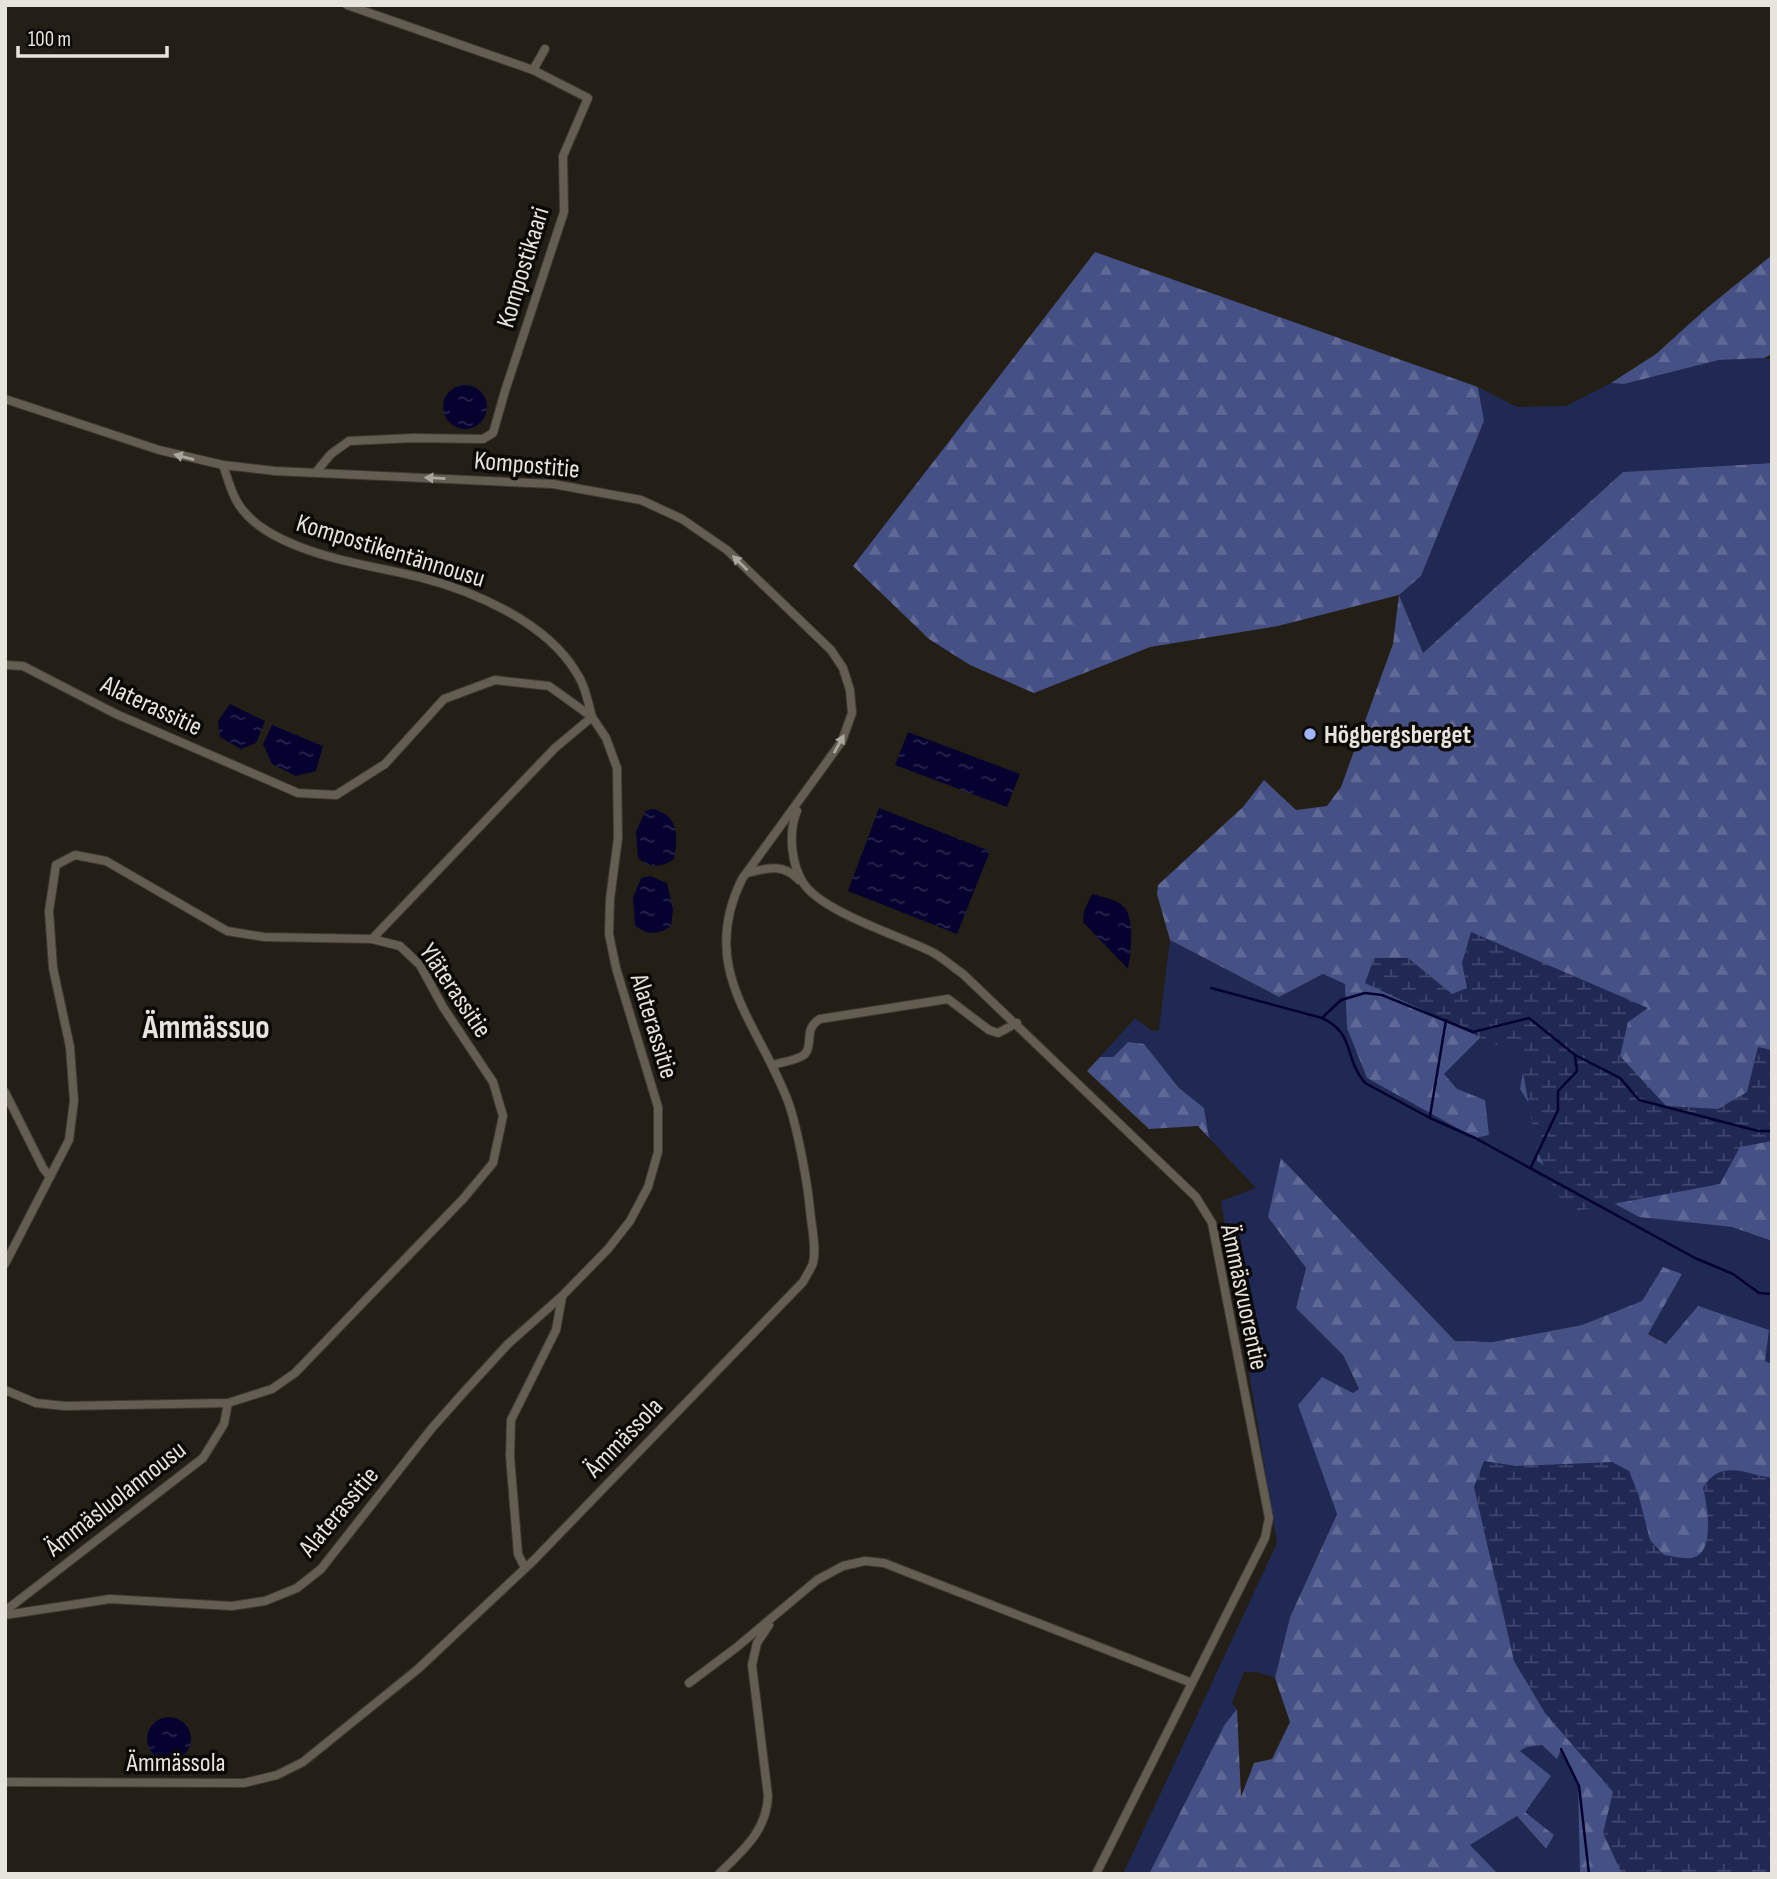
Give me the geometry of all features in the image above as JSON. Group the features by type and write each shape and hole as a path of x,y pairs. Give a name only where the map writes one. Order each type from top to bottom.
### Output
{"street":[{"name":"Kompostikaari","path":"316,472 331,454 349,441 483,439 494,433 505,391 564,212 563,156 588,98 533,70 347,5"},
{"path":"533,70 545,49"},
{"name":"Kompostitie","path":"5,399 159,450 223,465 275,471 553,484 641,500 682,519 727,550 831,650 843,668 850,690 852,713 842,741 801,801"},
{"name":"Kompostikentännousu","path":"223,465 239,506 259,527 331,559 456,589 500,607 526,624 555,646 576,672 592,717"},
{"name":"Alaterassitie","path":"5,665 23,666 116,714 298,793 336,795 385,764 444,699 495,680 549,686 592,717 606,738 617,768 618,838 610,899 609,934 616,968 658,1107 658,1153 648,1187 630,1221 562,1296 508,1344 432,1427 321,1569 296,1588 265,1601 232,1606 110,1599 5,1613"},
{"path":"372,939 545,758 592,717"},
{"path":"801,801 792,822 792,837 797,867 804,884"},
{"name":"Ämmässola","path":"5,1782 244,1783 277,1775 303,1762 418,1669 524,1568 803,1282 813,1263 808,1192 790,1107 773,1065 737,996 726,957 728,919 734,896 746,873 801,801"},
{"name":"Yläterassitie","path":"5,1264 69,1139 74,1101 70,1047 53,968 49,911 56,865 75,855 106,861 227,931 264,937 372,939 400,946 420,965 443,1007 493,1082 503,1116 493,1163 463,1199 295,1373 272,1389 228,1403 65,1406 36,1403 5,1390"},
{"name":"Ämmäsvuorentie","path":"746,873 784,868 831,906 934,953 963,974 1196,1197 1212,1223 1269,1518 1265,1538 1096,1874"},
{"path":"773,1065 803,1056 808,1049 810,1028 820,1019 948,999 989,1030 998,1033 1017,1023"},
{"path":"5,1092 50,1177"},
{"path":"524,1568 518,1554 510,1456 511,1420 556,1330 562,1296"},
{"name":"Ämmäsluolannousu","path":"5,1613 203,1458 223,1424 228,1403"},
{"path":"689,1683 817,1580 843,1566 865,1561 884,1563 1192,1683"},
{"path":"719,1874 750,1844 768,1810 752,1665 757,1643 774,1617"}],"green space":[{"path":"1095,252 1478,387 1484,421 1421,576 1399,595 1278,626 1150,647 1034,693 970,665 929,639 853,566"},
{"path":"1772,255 1772,354 1764,358 1719,360 1624,384 1611,383 1656,354"},
{"path":"1772,359 1772,463 1623,472 1423,653 1399,595 1421,576 1484,421 1478,387 1517,407 1566,406 1611,383 1624,384 1719,360"},
{"path":"1772,463 1772,1241 1732,1227 1639,1217 1537,1161 1540,1121 1520,1089 1524,1066 1511,1007 1444,1074 1457,1089 1485,1100 1489,1135 1475,1138 1367,1078 1347,1028 1345,984 1323,974 1279,997 1170,940 1157,894 1158,885 1243,807 1264,780 1296,810 1327,806 1341,787 1393,644 1399,595 1423,653 1623,472"},
{"path":"1471,932 1648,1008 1628,1022 1620,1056 1666,1106 1718,1109 1747,1092 1758,1047 1772,1050 1772,1141 1740,1147 1720,1184 1565,1213 1537,1150 1520,1056 1365,983 1374,958 1408,958 1452,994 1467,988 1462,963"},
{"path":"1170,940 1279,997 1323,974 1346,984 1347,1028 1457,1089 1443,1074 1511,1007 1639,1217 1732,1227 1772,1241 1772,1364 1666,1344 1648,1333 1643,1301 1582,1325 1492,1342 1455,1341 1282,1159 1268,1217 1306,1268 1296,1308 1343,1355 1359,1390 1353,1393 1337,1513 1290,1617 1275,1678 1257,1672 1244,1672 1232,1703 1237,1709 1225,1724 1149,1874 1123,1874 1277,1543 1221,1201 1256,1188 1209,1138 1204,1108 1179,1088 1144,1045 1128,1042 1113,1057 1100,1057 1135,1018 1152,1031 1159,1030"},
{"path":"1128,1042 1144,1044 1179,1088 1204,1108 1209,1138 1198,1126 1149,1129 1087,1071 1100,1057 1113,1057"},
{"path":"1281,1158 1455,1341 1492,1342 1582,1325 1642,1301 1663,1267 1682,1274 1648,1334 1666,1344 1698,1306 1769,1330 1765,1361 1772,1364 1772,1874 1580,1874 1578,1786 1561,1750 1557,1759 1542,1745 1520,1751 1551,1776 1525,1812 1554,1835 1546,1849 1517,1816 1470,1845 1498,1874 1149,1874 1225,1724 1237,1709 1241,1797 1254,1763 1272,1759 1290,1722 1275,1678 1290,1617 1337,1514 1298,1405 1322,1377 1353,1393 1359,1389 1343,1355 1296,1308 1306,1268 1268,1217"},
{"path":"1484,1461 1516,1466 1612,1462 1629,1471 1638,1493 1650,1540 1664,1555 1685,1558 1700,1554 1704,1548 1708,1528 1703,1488 1710,1479 1717,1474 1733,1470 1772,1478 1772,1874 1622,1874 1603,1833 1613,1792 1545,1713 1514,1661 1474,1487"},
{"path":"1542,1745 1561,1749 1578,1786 1580,1874 1498,1874 1469,1845 1517,1816 1545,1849 1554,1835 1525,1812 1520,1751"}],"water":[{"path":"465,385 481,391 487,407 481,423 465,429 449,423 443,407 449,391"},
{"path":"230,704 265,721 256,743 241,749 220,737 218,721"},
{"path":"272,725 323,746 316,771 296,776 272,764 263,744"},
{"path":"908,732 1020,774 1007,807 895,765"},
{"path":"879,808 990,851 957,934 848,891"},
{"path":"653,809 668,816 676,835 674,859 660,865 647,864 638,858 636,832 645,811"},
{"path":"650,876 667,883 673,909 671,926 657,932 643,931 635,925 633,898 641,878"},
{"path":"1092,894 1117,902 1127,912 1131,936 1128,969 1083,922 1084,911"},
{"path":"169,1717 185,1723 191,1739 185,1755 169,1761 153,1755 147,1739 153,1723"}],"waterway":[{"path":"1211,988 1322,1018 1340,1031 1365,1083 1430,1118 1475,1138 1695,1258 1733,1274 1759,1293 1772,1294"},
{"path":"1322,1018 1341,1000 1365,993 1382,995 1473,1032 1529,1018 1575,1055 1620,1078 1639,1100 1758,1131 1772,1131"},
{"path":"1430,1116 1446,1020"},
{"path":"1531,1167 1558,1110 1558,1091 1577,1071 1575,1055"},
{"path":"1561,1749 1579,1786 1589,1874"}],"place":[{"name":"Högbergsberget","path":"1310,734"}],"district":[{"name":"Ämmässuo","path":"206,1026"}]}
